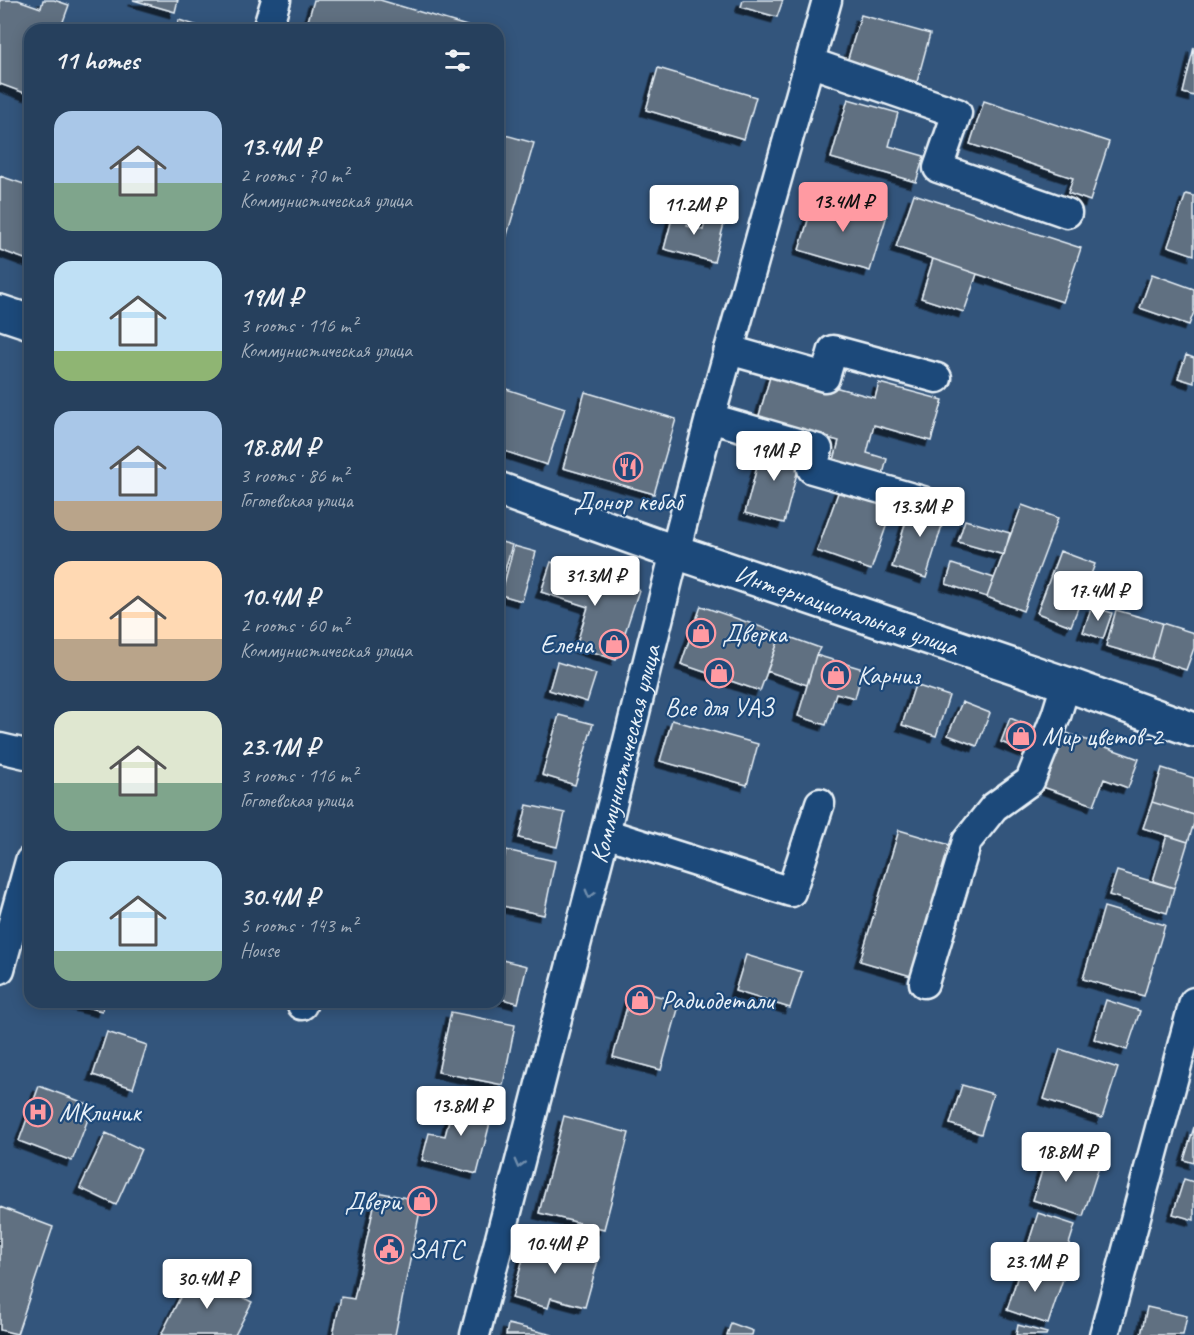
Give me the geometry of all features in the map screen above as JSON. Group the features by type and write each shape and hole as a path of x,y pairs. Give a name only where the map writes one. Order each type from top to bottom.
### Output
{"main road":[{"path":"0,312 24,320"},
{"name":"Интернациональная улица","path":"504,491 1194,730"}],"street":[{"path":"269,24 276,0"},
{"name":"Коммунистическая улица","path":"475,1335 606,833 710,418 827,0"},
{"path":"809,62 957,113 938,168 1067,213"},
{"path":"729,350 825,377 833,350 937,378"},
{"path":"710,418 818,449 812,469 923,501"},
{"path":"924,982 967,841 994,807 1030,781 1066,684"},
{"path":"0,748 24,754"},
{"path":"606,833 791,892 820,802"},
{"path":"0,969 5,927 24,877"},
{"path":"1104,1335 1194,1002"}],"building":[{"path":"0,0 18,0 41,8 43,0 54,0 69,5 62,24 24,24 24,93 0,84"},
{"path":"133,0 178,0 175,12"},
{"path":"314,0 380,0 460,24 307,24"},
{"path":"743,0 783,0 777,17 741,7"},
{"path":"861,15 930,34 917,82 847,62"},
{"path":"179,20 192,24 178,24"},
{"path":"1194,47 1194,96 1183,93"},
{"path":"658,68 756,97 744,139 646,110"},
{"path":"848,99 898,113 889,146 924,156 916,182 831,158"},
{"path":"984,101 1109,142 1090,201 1068,193 1073,178 970,144"},
{"path":"504,135 534,143 504,246"},
{"path":"0,176 24,184 24,259 0,250"},
{"path":"816,194 887,215 870,271 799,250"},
{"path":"914,194 1081,248 1063,302 977,274 964,312 921,298 933,259 896,247"},
{"path":"1186,194 1194,196 1194,255 1168,246"},
{"path":"675,207 691,211 687,226 703,230 707,215 725,220 714,262 664,249"},
{"path":"933,259 977,274 964,312 921,298"},
{"path":"1152,274 1194,289 1194,312 1189,325 1140,308"},
{"path":"1186,355 1194,358 1194,383 1178,378"},
{"path":"772,370 875,398 879,383 943,400 931,441 874,425 867,453 887,459 882,478 833,464 839,441 758,419"},
{"path":"504,388 565,408 547,465 504,451"},
{"path":"585,392 676,419 654,494 563,468"},
{"path":"764,440 803,450 784,523 745,513"},
{"path":"842,482 895,501 871,570 817,551"},
{"path":"913,499 947,509 926,578 892,567"},
{"path":"1022,505 1058,518 1023,611 987,597"},
{"path":"965,520 1010,533 1004,555 958,542"},
{"path":"504,543 512,545 504,573"},
{"path":"514,546 536,552 522,601 504,596 504,584"},
{"path":"1060,551 1095,564 1071,626 1037,613"},
{"path":"551,562 639,590 616,660 576,646 588,607 541,592"},
{"path":"952,564 994,578 987,597 946,584"},
{"path":"701,606 781,634 760,691 681,664"},
{"path":"1092,606 1112,613 1103,639 1083,632"},
{"path":"1116,610 1162,623 1152,659 1106,646"},
{"path":"1162,623 1194,633 1194,648 1186,670 1152,659"},
{"path":"781,634 820,648 807,685 767,671"},
{"path":"816,655 863,669 855,698 836,693 826,725 798,716"},
{"path":"557,662 596,674 587,702 549,690"},
{"path":"915,685 949,696 936,736 902,725"},
{"path":"962,702 990,713 977,746 948,735"},
{"path":"559,715 593,724 575,785 542,775"},
{"name":"Мир цветов-2","path":"1010,718 1040,730 1031,754 1001,742"},
{"path":"672,720 758,744 747,785 660,761"},
{"path":"1064,732 1139,759 1128,788 1104,779 1094,805 1043,787"},
{"path":"1162,768 1194,778 1194,815 1152,802"},
{"path":"1152,802 1194,815 1188,842 1143,828"},
{"path":"527,805 565,813 557,847 519,838"},
{"path":"899,830 950,845 911,976 860,961"},
{"path":"1167,835 1188,842 1174,888 1153,881"},
{"path":"506,850 555,861 544,915 504,906"},
{"path":"1117,871 1174,888 1167,913 1109,895"},
{"path":"1104,907 1165,925 1144,996 1083,979"},
{"path":"746,955 802,972 790,1008 735,991"},
{"path":"504,960 527,966 518,1003 504,1000"},
{"path":"632,989 680,1002 661,1070 613,1057"},
{"path":"1106,1000 1140,1011 1127,1050 1094,1039"},
{"path":"451,1012 515,1025 503,1085 438,1072"},
{"path":"107,1032 147,1045 133,1088 93,1075"},
{"path":"1060,1049 1118,1068 1102,1118 1044,1099"},
{"path":"962,1085 993,1094 981,1134 950,1124"},
{"path":"39,1086 93,1106 72,1161 19,1141"},
{"path":"455,1097 494,1107 477,1174 422,1160 429,1133 445,1136"},
{"path":"564,1116 629,1133 604,1229 539,1213"},
{"path":"1194,1127 1194,1163 1184,1160"},
{"path":"106,1133 141,1149 116,1205 80,1188"},
{"path":"1048,1151 1099,1167 1083,1216 1033,1200"},
{"path":"1184,1179 1194,1182 1194,1220 1173,1214"},
{"name":"ЗАГС","path":"377,1192 422,1201 395,1335 333,1335 341,1297 354,1299"},
{"path":"0,1207 53,1227 17,1334 0,1330"},
{"path":"1038,1213 1075,1225 1062,1266 1025,1254"},
{"path":"529,1238 599,1257 585,1307 551,1298 548,1308 512,1298"},
{"path":"1022,1263 1064,1276 1048,1324 1007,1310"},
{"path":"193,1272 252,1302 235,1335 161,1335"},
{"path":"1147,1307 1187,1316 1183,1335 1141,1335"},
{"path":"731,1323 753,1331 752,1335 727,1335"},
{"path":"508,1324 553,1335 506,1335"},
{"path":"1018,1325 1047,1333 1046,1335 1016,1335"}],"place":[{"name":"Донор кебаб","path":"628,467"},
{"name":"Дверка","path":"701,633"},
{"name":"Елена","path":"614,644"},
{"name":"Все для УАЗ","path":"719,673"},
{"name":"Карниз","path":"836,675"},
{"name":"Мир цветов-2","path":"1021,736"},
{"name":"Радиодетали","path":"640,1000"},
{"name":"МКлиник","path":"38,1112"},
{"name":"Двери","path":"422,1201"},
{"name":"ЗАГС","path":"389,1249"}]}
